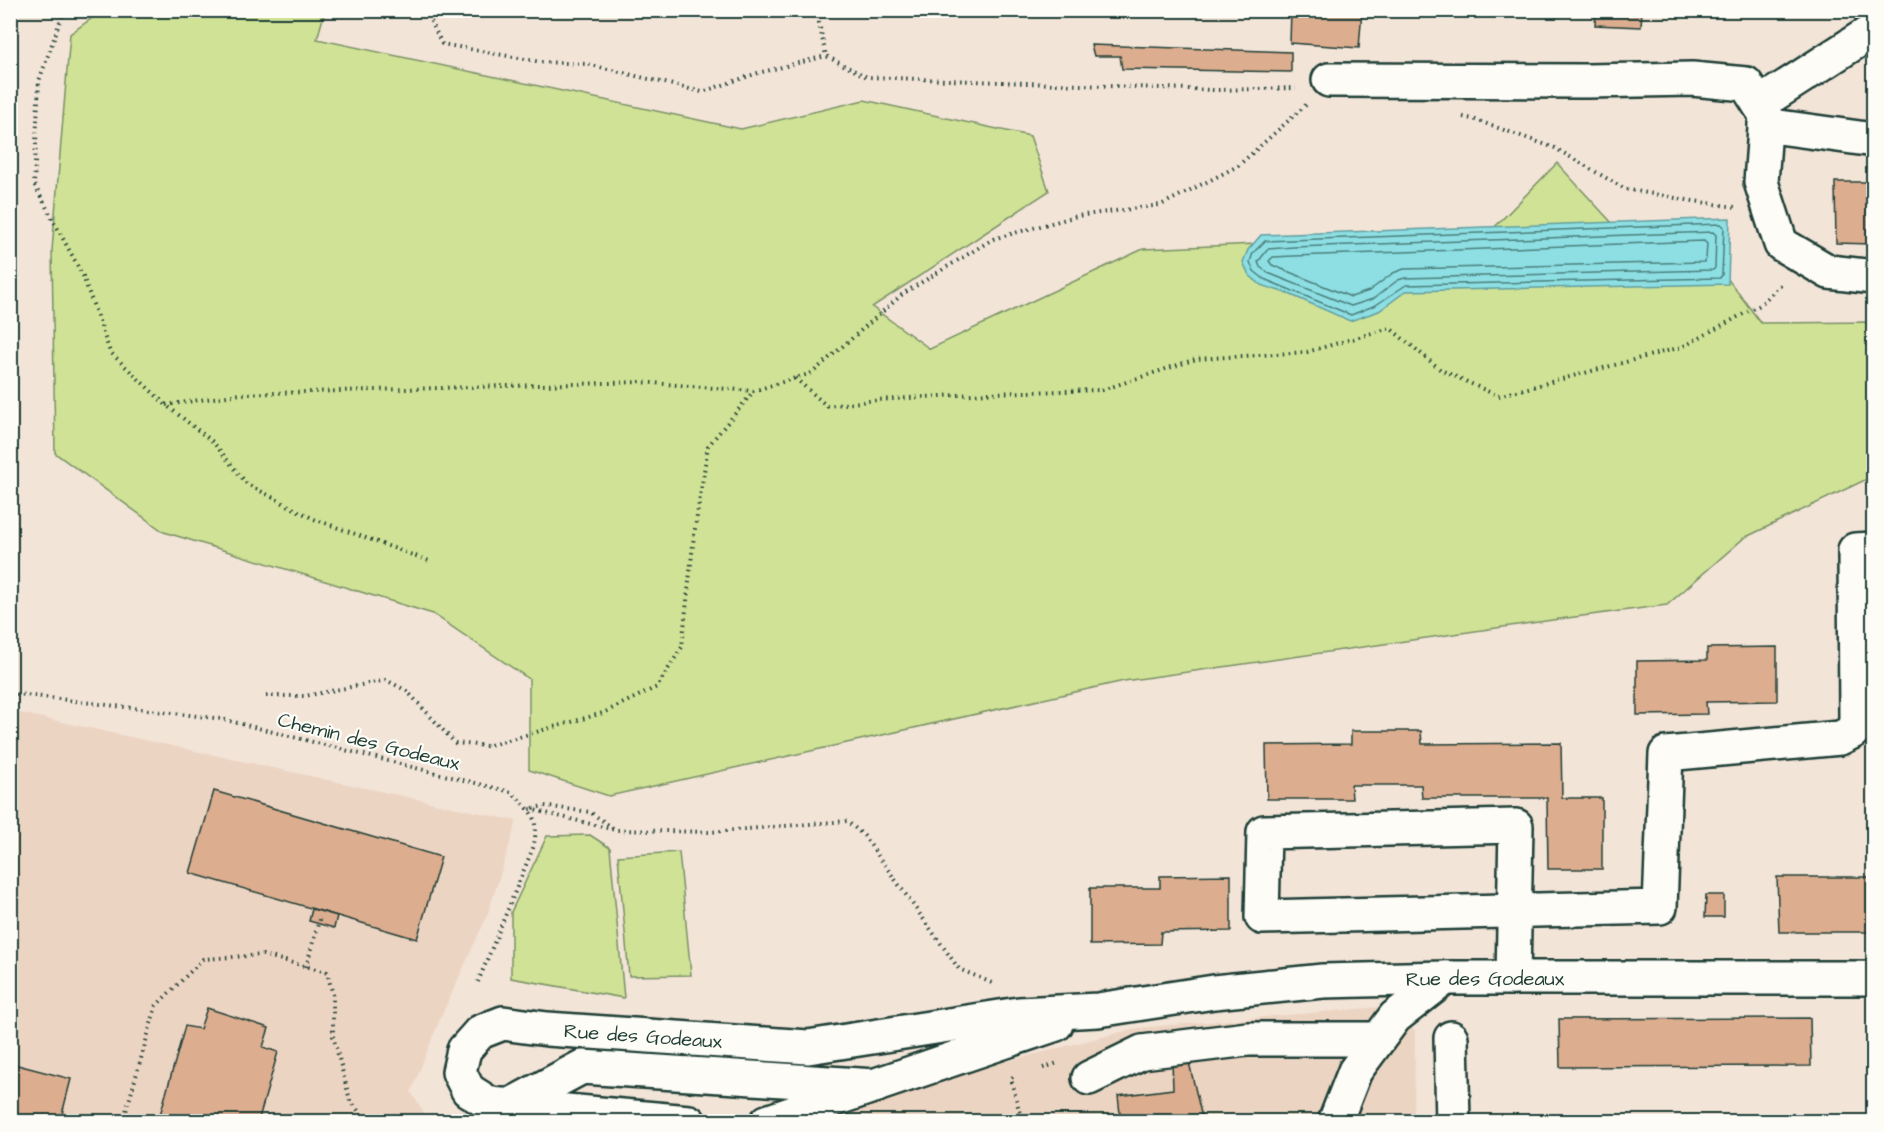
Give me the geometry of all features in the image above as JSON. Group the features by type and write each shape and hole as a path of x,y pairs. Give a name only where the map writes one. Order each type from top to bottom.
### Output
{"street":[{"path":"1762,114 1874,30"},
{"path":"1320,84 1692,80 1746,84 1762,114 1761,182 1781,244 1829,272 1874,277"},
{"path":"1762,114 1874,140"},
{"path":"1513,978 1515,911 1516,826 1264,832 1262,917 1515,911 1660,907 1666,754 1840,738 1852,732 1856,722 1855,550 1874,549"},
{"path":"1335,1122 1354,1071 1395,1017 1445,978"},
{"name":"Rue des Godeaux","path":"688,1122 490,1104 468,1090 459,1072 464,1050 480,1032 503,1023 547,1029 808,1047 1019,1014 1098,1010 1214,992 1323,981 1445,978 1874,978"},
{"name":"Rue des Godeaux","path":"767,1122 1098,1010"},
{"path":"1451,1038 1453,1122"},
{"path":"1078,1069 1142,1052 1248,1039 1378,1040"},
{"path":"509,1106 582,1067 875,1086"}],"path":[{"path":"64,10 39,81 34,184 83,276 110,352 166,405 213,442 247,484 314,519 429,561"},
{"path":"429,10 428,15 442,44 541,62 587,64 702,92 758,73 826,56 867,77 1215,90 1320,84"},
{"path":"820,10 819,23 826,56"},
{"path":"166,405 240,394 639,382 753,392 812,373 904,293 993,239 1077,216 1161,205 1238,166 1307,104 1320,84"},
{"path":"1452,115 1473,119 1555,148 1625,189 1771,213"},
{"path":"795,378 827,406 877,400 989,393 1102,390 1196,359 1307,352 1390,328 1440,370 1498,396 1682,347 1760,305 1807,259"},
{"path":"266,696 305,696 386,680 407,691 455,743 487,746 603,714 657,687 682,647 694,535 708,446 753,392"},
{"name":"Chemin des Godeaux","path":"10,693 222,720 512,792 530,809"},
{"path":"530,809 544,806 590,812 615,830"},
{"path":"530,809 615,830 710,832 847,821 864,836 958,969 1002,986 1019,1014"},
{"path":"478,982 533,848 537,832 530,809"},
{"path":"306,967 320,917"},
{"path":"123,1122 156,1006 203,959 263,955 327,972 333,995 333,1036 350,1100 367,1122"},
{"path":"1033,1071 1078,1069"},
{"path":"1022,1074 1011,1078 1022,1122"}],"shaded area":[{"path":"11,711 517,821 487,916 440,1019 411,1092 429,1121 11,1122"},
{"path":"1380,1007 1415,1030 1414,1121 821,1122 1004,1062 1137,1028"}],"green space":[{"path":"102,11 325,11 317,39 741,129 864,100 1030,136 1049,191 872,307 930,349 1143,249 1488,234 1557,163 1624,236 1699,241 1761,323 1873,322 1873,478 1744,538 1667,605 1124,681 609,796 529,770 529,679 433,614 164,532 55,453 52,250 70,34"},
{"path":"590,835 610,848 624,998 511,978 511,912 547,836"},
{"path":"679,852 691,975 629,976 618,856"}],"water":[{"path":"1730,218 1728,284 1406,291 1379,311 1350,321 1289,294 1261,285 1249,275 1243,262 1248,250 1261,235"}],"building":[{"path":"1291,10 1362,10 1359,48 1290,43"},
{"path":"1596,10 1642,10 1641,27 1595,25"},
{"path":"1091,45 1291,52 1291,72 1122,69 1120,56 1094,56"},
{"path":"1835,182 1874,182 1874,247 1871,244 1836,243"},
{"path":"1777,647 1777,701 1706,702 1707,714 1637,715 1637,661 1707,660 1707,648"},
{"path":"1351,731 1421,731 1422,744 1561,743 1562,798 1602,798 1602,869 1548,869 1547,798 1422,798 1421,785 1351,785 1352,799 1267,799 1266,745 1351,744"},
{"path":"214,791 441,857 417,939 190,873"},
{"path":"1231,875 1231,931 1161,932 1160,944 1090,945 1090,888 1160,888 1160,876"},
{"path":"1777,877 1874,877 1874,932 1779,932"},
{"path":"1706,895 1724,895 1724,917 1705,917"},
{"path":"312,909 337,916 334,928 309,921"},
{"path":"207,1008 269,1028 263,1047 278,1052 258,1122 158,1122 185,1026 200,1029"},
{"path":"1810,1018 1811,1066 1560,1067 1559,1019"},
{"path":"1188,1058 1203,1122 1121,1122 1118,1096 1173,1089 1172,1061"},
{"path":"10,1063 71,1079 60,1122 10,1122"}]}
